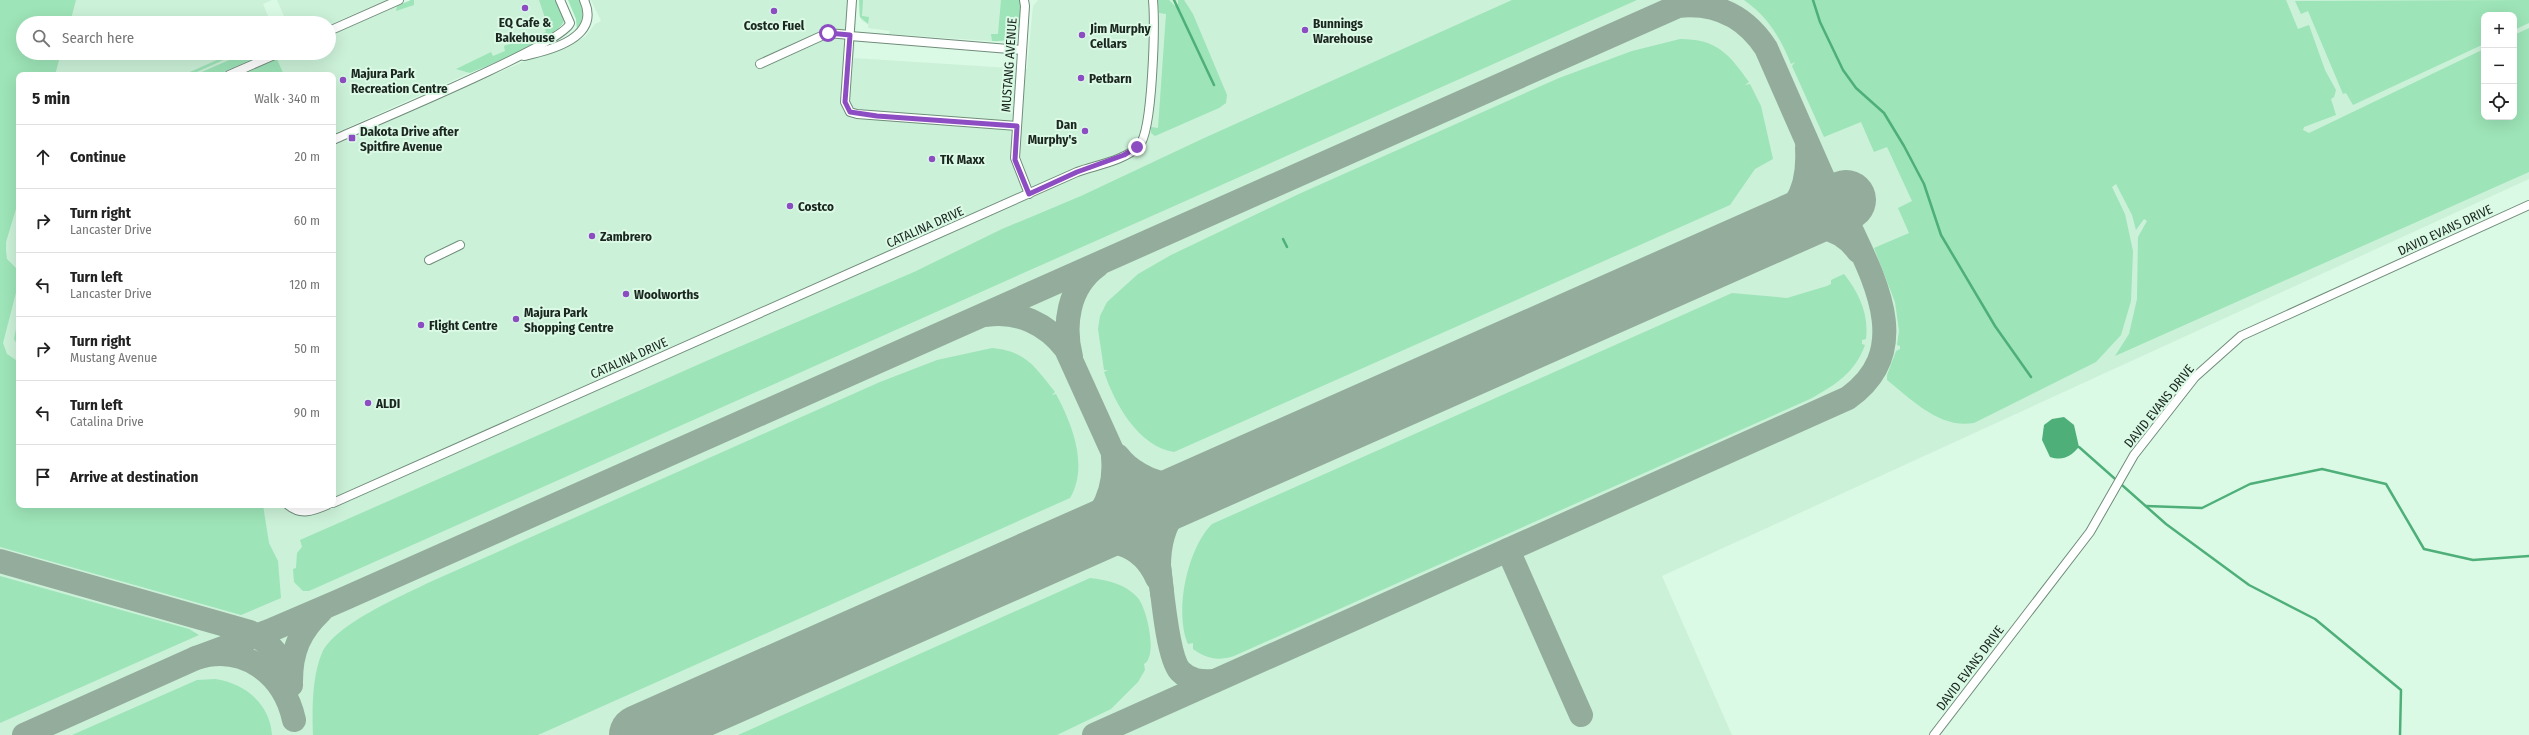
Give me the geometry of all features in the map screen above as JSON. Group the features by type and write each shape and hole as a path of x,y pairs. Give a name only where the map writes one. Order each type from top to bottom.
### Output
{"street":[{"path":"336,28 398,0"},
{"path":"336,139 516,58 568,27 569,19 560,0"},
{"path":"516,58 548,49 581,33 588,20 584,0"},
{"path":"852,0 845,105 852,113 1017,126"},
{"name":"CATALINA DRIVE","path":"336,502 442,453 1029,194 1128,153 1142,140 1147,120 1154,36 1153,0"},
{"name":"MUSTANG AVENUE","path":"1026,2 1015,160 1029,194"},
{"path":"760,64 828,33 1022,50"},
{"path":"236,72 263,60"},
{"name":"DAVID EVANS DRIVE","path":"1934,735 2090,532 2134,455 2195,377 2206,367 2241,336 2529,205"},
{"path":"429,260 460,245"},
{"path":"292,508 296,511 304,512 317,508"}],"shaded area":[{"path":"0,0 272,0 263,4 268,16 16,16 16,60 250,60 224,72 16,72 16,508 336,508 336,145 527,60 538,57 585,37 595,24 601,21 591,0 857,0 854,58 1027,69 1033,6 1038,0 2529,0 2529,179 1662,576 1732,735 0,735"},
{"path":"0,0 76,0 72,16 16,16 16,60 59,60 56,72 16,72 16,209 6,242 6,251 7,259 16,268 16,293 3,343 7,354 16,360 16,508 263,508 269,543 278,561 281,598 241,615 0,547"},
{"path":"277,0 386,0 336,22 336,16 284,16"},
{"path":"411,0 556,0 564,23 517,52 336,133 336,72 283,72 277,60 336,60 336,33"},
{"path":"414,0 414,5 396,11 397,6"},
{"path":"539,0 556,0 564,20 560,27 538,42 506,58 470,73 456,69 491,52 493,56 505,51 504,46 546,32 545,29 548,27"},
{"path":"568,0 579,0 581,4 581,23 577,31 576,19"},
{"path":"859,0 1021,0 1020,23 1016,34 1004,42 889,34 890,31 868,28 868,24 862,21 859,15"},
{"path":"859,0 863,0 862,16 869,17 868,24 860,17"},
{"path":"1001,0 1021,0 1020,24 1018,30 1009,39 992,41 991,34 998,34"},
{"path":"1158,0 1169,0 1175,6 1178,4 1178,0 1184,0 1193,14 1227,95 1226,103 1219,108 1155,136 1151,133 1151,127 1158,128 1166,14 1159,13"},
{"path":"1512,0 1637,0 309,591 303,591 294,582 293,569 296,568 297,553 302,547 300,540 720,355 914,272 1002,229 1081,196 1202,139"},
{"path":"1744,0 2286,0 2298,29 2309,25 2325,70 2336,90 2334,97 2331,99 2336,115 2304,127 2303,130 2309,133 2481,50 2481,120 2517,120 2517,34 2529,28 2529,172 2115,356 2129,334 2137,299 2138,237 2147,221 2144,219 2136,230 2132,215 2116,184 2112,187 2125,214 2133,251 2131,301 2121,335 2096,362 1974,423 1962,424 1950,422 1927,411 1887,380 1887,375 1896,351 1900,349 1900,346 1897,345 1899,331 1895,302 1874,248 1909,233 1898,208 1912,201 1887,147 1874,152 1861,122 1824,137 1792,66 1795,62 1791,64 1778,36 1760,13"},
{"path":"2529,0 2529,23 2517,29 2517,12 2481,12 2481,45 2353,105 2346,93 2343,94 2308,11 2301,14 2295,1"},
{"path":"1680,39 1704,42 1721,50 1735,63 1749,82 1745,85 1750,84 1761,106 1773,159 1755,169 1730,205 1174,452 1161,448 1149,441 1139,432 1121,410 1104,372 1108,370 1104,370 1098,329 1100,316 1107,302 1138,274 1171,255 1301,193 1559,78 1632,51"},
{"path":"217,60 223,60 197,72 190,72"},
{"path":"229,60 250,60 224,72 202,72"},
{"path":"277,60 283,72 249,72"},
{"path":"1844,274 1862,304 1866,321 1866,339 1862,340 1862,344 1865,345 1861,355 1850,371 1828,389 1810,399 1234,656 1218,659 1208,657 1193,649 1193,643 1188,644 1184,631 1182,615 1185,581 1196,549 1203,535 1212,524 1732,293 1787,298 1827,286 1831,284 1831,280"},
{"path":"16,329 16,343 14,339"},
{"path":"992,348 1004,350 1022,357 1042,375 1055,392 1052,395 1056,394 1068,418 1076,445 1078,459 1076,486 1070,498 538,735 313,735 314,682 322,653 329,642 340,632 370,612 430,582 880,382 937,360"},
{"path":"2064,417 2074,425 2079,447 2066,457 2059,459 2050,457 2042,440 2044,425 2052,419"},
{"path":"0,576 189,629 199,635 0,723"},
{"path":"1090,578 1103,580 1122,586 1138,598 1148,622 1151,643 1150,652 1148,659 1144,664 1145,670 1138,682 1111,709 1057,735 738,735"},
{"path":"215,679 236,685 246,690 254,697 266,714 272,735 72,735 197,680"}],"waterway":[{"path":"1174,0 1214,85"},
{"path":"1813,0 1820,22 1843,70 1856,88 1884,113 1904,146 1924,184 1941,235 1995,326 2031,377"},
{"path":"1283,239 1287,247"},
{"path":"2079,447 2166,524 2249,585 2315,619 2401,690 2400,735"},
{"path":"2146,506 2202,508 2250,484 2322,469 2386,484 2424,549 2473,560 2529,556"}],"taxiway":[{"path":"196,658 269,631 339,601 1678,6 1692,5 1717,9 1739,20 1749,27 1758,37 1766,48 1835,205"},
{"path":"1749,242 1764,233 1787,215 1795,204 1801,193 1805,180 1807,148"},
{"path":"1094,735 1848,398 1870,377 1881,354 1884,330 1881,305 1873,279 1839,203"},
{"path":"1775,230 1797,226 1820,227 1841,235 1858,251"},
{"path":"1071,357 1068,332 1070,307 1080,285 1087,275 1097,266"},
{"path":"986,315 1009,315 1031,321 1050,332 1066,349 1148,530 1159,566 1162,593"},
{"path":"1118,456 1123,462 1139,474 1156,482 1173,485 1208,481 1242,469 1274,454"},
{"path":"1056,550 1070,543 1082,534 1100,513 1107,500 1111,487 1113,457"},
{"path":"1214,681 1200,681 1192,679 1180,671 1175,663 1168,637 1159,566 1160,549 1163,534 1168,521 1185,500 1196,491 1224,476"},
{"path":"1072,543 1098,541 1122,544 1133,549 1142,556 1157,578"},
{"path":"1508,550 1581,715"},
{"path":"0,561 250,632 271,647 282,660 291,685"},
{"path":"291,681 291,670 298,642 307,626 321,611"},
{"path":"24,735 196,658 214,654 230,655 245,659 259,666 271,676 281,689 289,704 294,720"}],"runway":[{"path":"639,735 1846,200"}],"place":[{"name":"EQ Cafe & Bakehouse","path":"525,8"},
{"name":"Costco Fuel","path":"774,11"},
{"name":"Bunnings Warehouse","path":"1305,30"},
{"name":"Jim Murphy Cellars","path":"1082,35"},
{"name":"Petbarn","path":"1081,78"},
{"name":"Majura Park Recreation Centre","path":"343,80"},
{"name":"Dan Murphy's","path":"1085,131"},
{"name":"Dakota Drive after Spitfire Avenue","path":"352,138"},
{"name":"TK Maxx","path":"932,159"},
{"name":"Costco","path":"790,206"},
{"name":"Zambrero","path":"592,236"},
{"name":"Woolworths","path":"626,294"},
{"name":"Majura Park Shopping Centre","path":"516,319"},
{"name":"Flight Centre","path":"421,325"},
{"name":"ALDI","path":"368,403"}],"route":[{"path":"828,33 850,35 845,102 846,108 850,112 854,114 877,116 1017,126 1015,160 1029,194 1077,172 1124,155 1137,147"}]}
